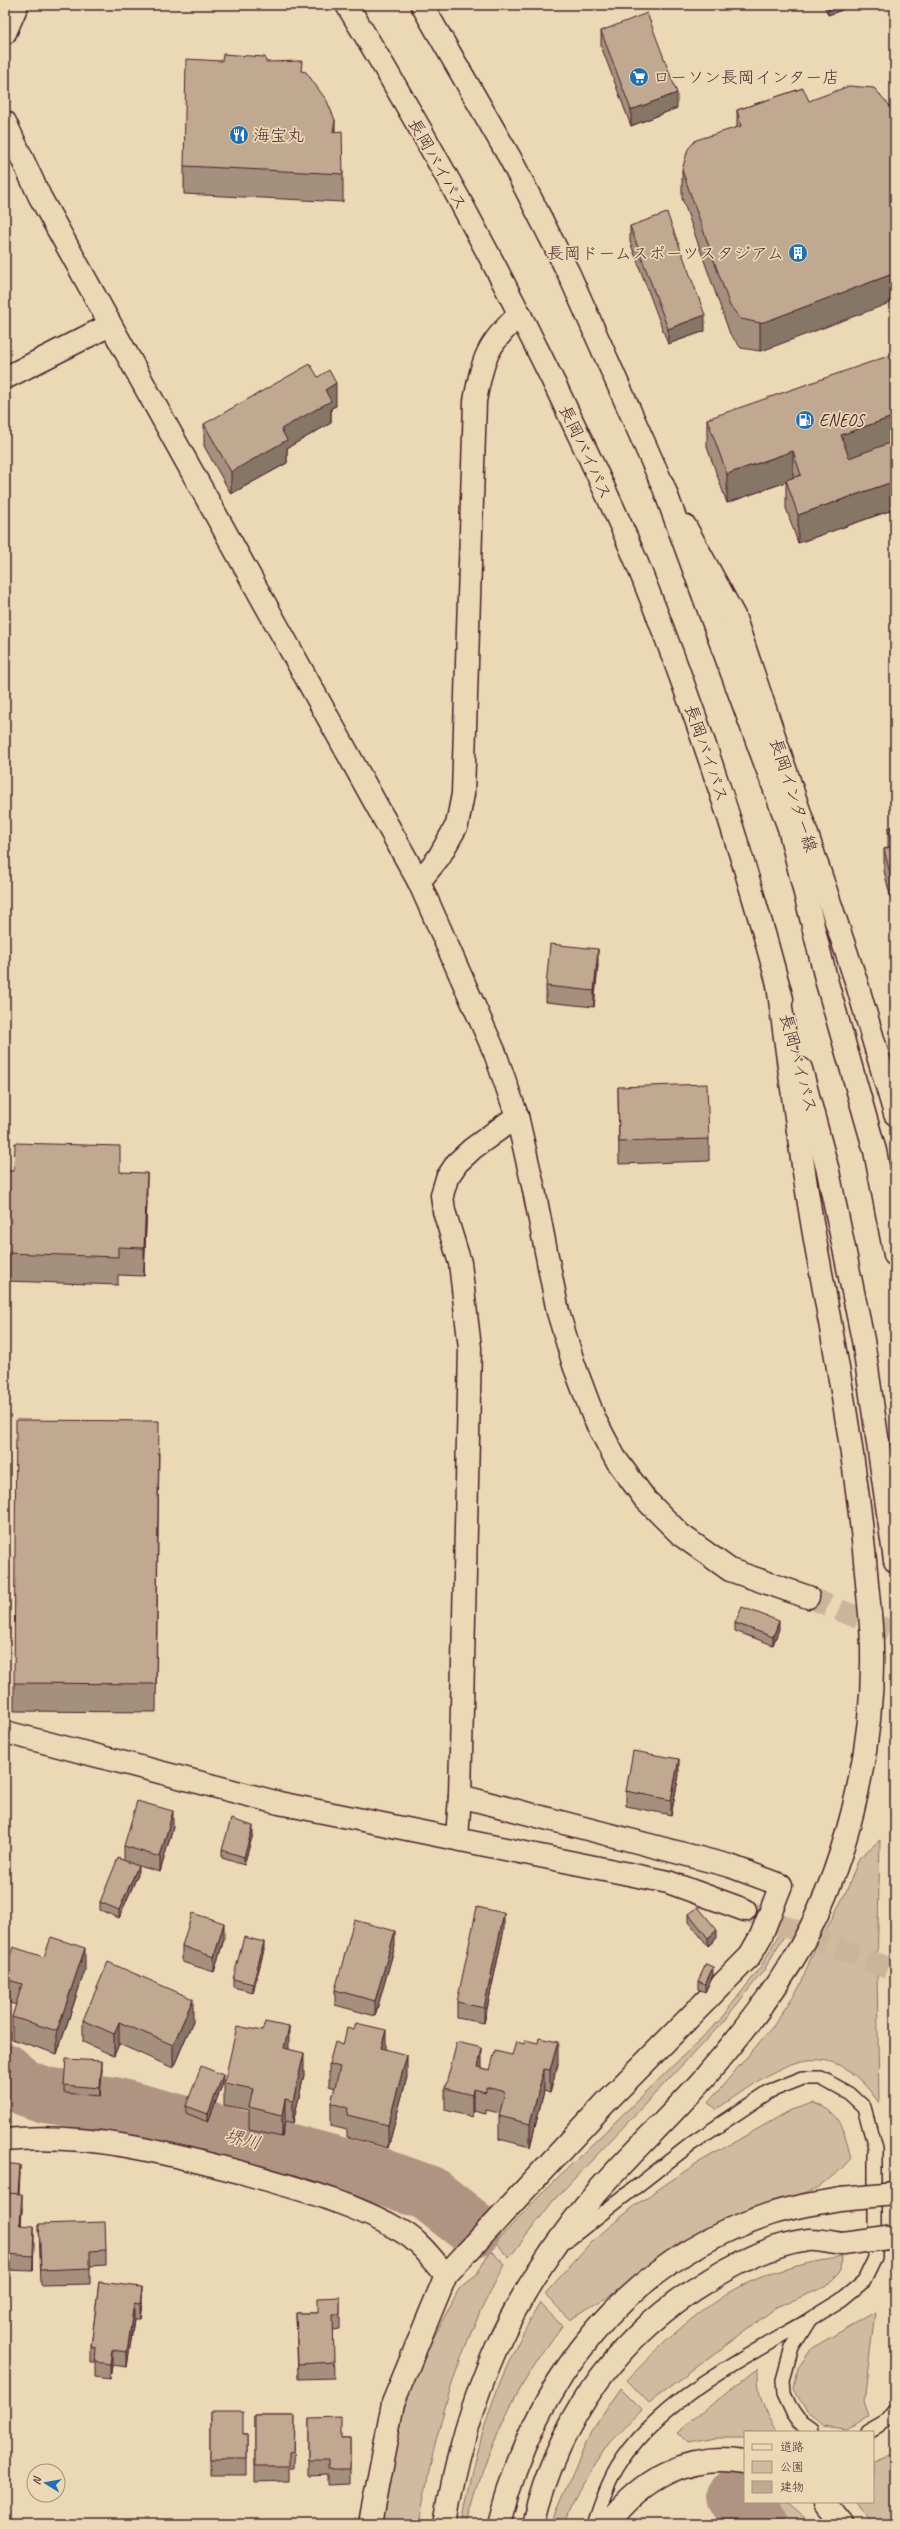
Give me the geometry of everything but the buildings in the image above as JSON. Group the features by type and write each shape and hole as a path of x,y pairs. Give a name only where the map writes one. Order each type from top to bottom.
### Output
{"main road":[{"path":"5,33 17,5"},
{"name":"長岡バイパス","path":"347,5 382,63 520,314 636,562 688,697 736,840 778,985 828,1171 863,1340 895,1561"},
{"path":"422,5 510,158 566,267 630,407 664,488 789,828 827,983 875,1151 895,1255"},
{"path":"5,122 40,197 419,882 495,1052 518,1116 558,1312 574,1365 594,1418 615,1458 644,1499 687,1539 730,1570 808,1598"},
{"path":"419,882 438,857 457,825 463,794 475,401 482,363 500,333 520,314"},
{"path":"5,378 110,325"},
{"name":"長岡インター線","path":"664,488 734,616 856,981 895,1114"},
{"path":"445,2524 466,2426 480,2384 499,2339 545,2259 598,2192 704,2078 737,2039 792,1961 813,1922 839,1856 861,1767 871,1692 872,1648 861,1516 802,1169 778,985"},
{"path":"457,1838 460,1796 470,1348 460,1263 444,1211 442,1195 447,1178 457,1163 472,1149 518,1116"},
{"path":"5,1732 279,1803 668,1882 746,1910"},
{"path":"370,2524 393,2403 446,2275 608,2100 749,1957 761,1936 781,1885 730,1866 460,1796"},
{"path":"5,2140 66,2137 114,2143 168,2154 299,2189 368,2215 404,2233 427,2252 446,2275"},
{"path":"499,2524 517,2465 548,2398 568,2365 613,2310 640,2285 668,2263 724,2232 768,2215 841,2199 895,2194"},
{"path":"532,2524 549,2472 567,2429 586,2398 631,2339 689,2292 750,2258 810,2240 842,2244 895,2237"},
{"path":"607,2524 622,2504 646,2483 677,2468 708,2460 744,2462"},
{"path":"825,2503 842,2524"}],"lane":[{"path":"545,2259 602,2212 690,2144 770,2091 803,2078 821,2078 850,2094 864,2107 875,2148 875,2258 864,2281 842,2300 724,2370 679,2402 644,2433 617,2468 600,2503 594,2524"},
{"path":"810,2319 792,2348 783,2380 784,2394 792,2411 802,2425 811,2431"},
{"path":"869,2431 888,2420 895,2411"}],"green space":[{"path":"880,1840 877,1970 879,2103 859,2079 839,2065 820,2060 800,2061 780,2069 760,2080 717,2109 708,2103 774,2025 800,1986 810,1960 847,1890 859,1858"},
{"path":"787,1920 792,1922 764,1970 723,2022 553,2201 509,2258 495,2243 543,2192 719,2021 760,1968"},
{"path":"813,2103 823,2107 837,2117 844,2131 851,2158 834,2176 826,2182 808,2192 775,2201 569,2319 545,2294 591,2242 637,2204 694,2165 791,2110"},
{"path":"490,2250 505,2265 488,2296 474,2327 450,2390 432,2456 419,2524 382,2524 403,2412 415,2373 459,2289 477,2275"},
{"path":"842,2257 841,2271 825,2287 777,2307 649,2403 627,2380 688,2322 722,2297 759,2278 779,2271"},
{"path":"540,2303 562,2326 545,2349 516,2396 483,2470 467,2524 462,2524 475,2464 490,2409 511,2357"},
{"path":"875,2312 864,2401 869,2416 847,2430 824,2427 807,2413 794,2389 798,2368 812,2348"},
{"path":"758,2368 759,2387 762,2402 777,2431 744,2431 744,2438 715,2438 688,2443 677,2432"},
{"path":"621,2388 642,2409 609,2443 584,2483 563,2524 553,2524 556,2512 591,2432"},
{"path":"893,2454 892,2524 872,2524 858,2503 874,2503 874,2464"},
{"path":"749,2503 787,2503 812,2524 766,2524"}],"waterway":[{"name":"堺川","path":"5,2071 25,2088 45,2095 114,2105 381,2176 428,2193 474,2229"},
{"name":"堺川","path":"735,2497 759,2524"}],"tunnel":[{"path":"808,1597 895,1633"},
{"path":"745,1910 895,1971"}],"place":[{"name":"ローソン長岡インター店","path":"639,77"},
{"name":"海宝丸","path":"239,135"},
{"name":"長岡ドームスポーツスタジアム","path":"798,253"},
{"name":"ENEOS","path":"805,420"}]}
